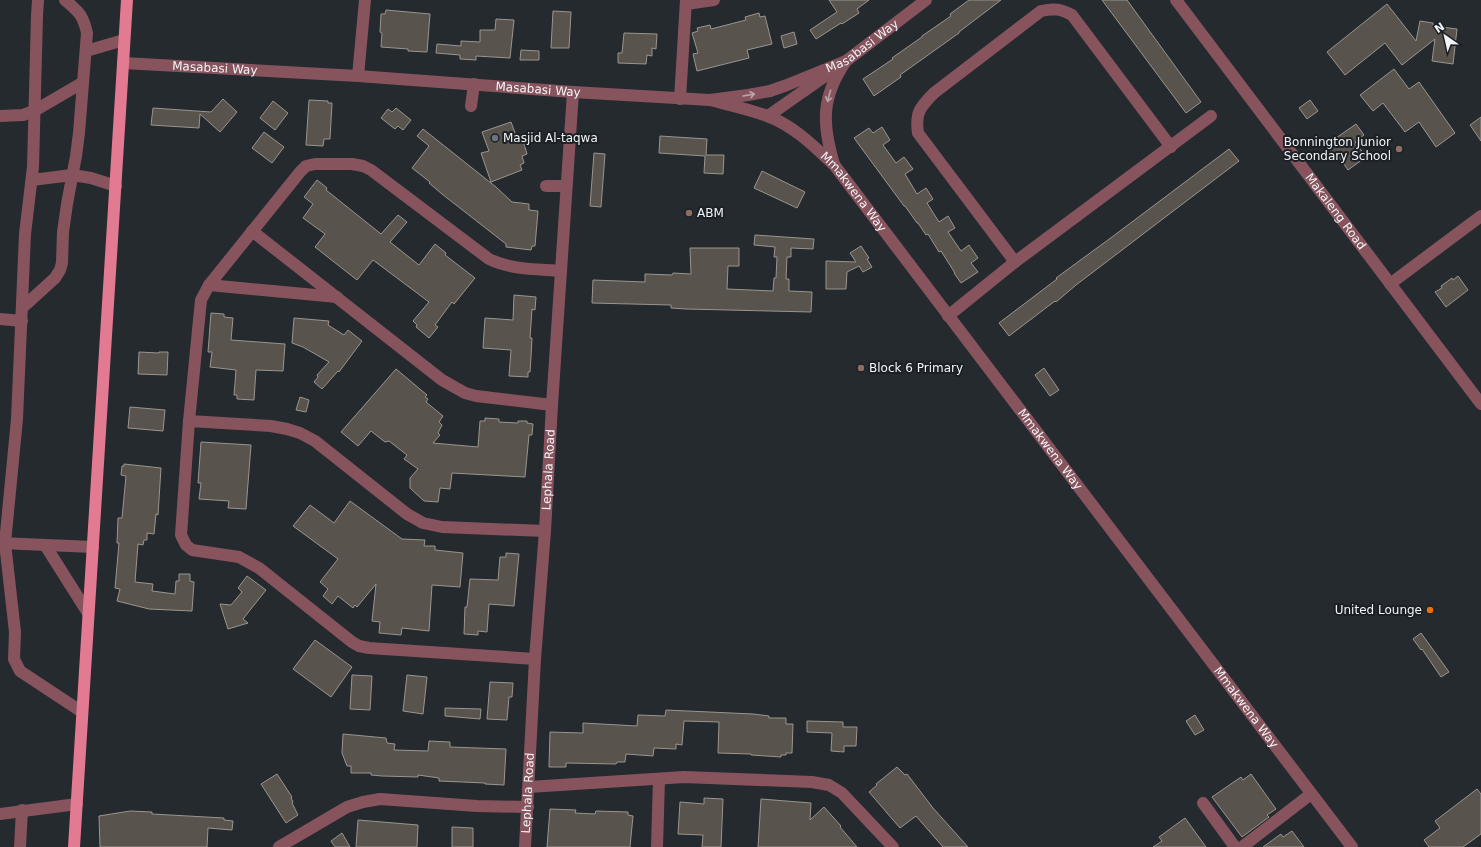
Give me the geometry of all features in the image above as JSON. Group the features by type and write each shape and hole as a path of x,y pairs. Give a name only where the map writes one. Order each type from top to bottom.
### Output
{"main road":[{"path":"74,847 127,0"}],"street":[{"path":"38,0 34,111 35,142 25,234 17,419 3,543 14,632 14,659 16,666 20,671 82,712"},
{"path":"22,308 50,283 60,270 62,263 66,211 78,141 87,33 84,22 78,11 65,0"},
{"path":"358,76 365,0"},
{"path":"680,99 686,2 714,0"},
{"name":"Masabasi Way","path":"123,63 358,76 573,92 710,100 748,95 770,90 787,85 846,61 926,0"},
{"name":"Makaleng Road","path":"1176,0 1481,404"},
{"path":"1015,262 918,134 916,123 917,114 921,105 934,93 1042,11 1052,8 1062,9 1072,14 1171,147"},
{"path":"86,51 124,40"},
{"path":"768,116 846,61"},
{"path":"835,166 827,141 825,117 827,101 832,84 846,61"},
{"path":"0,116 23,114 34,111 82,83"},
{"path":"471,106 474,84"},
{"name":"Lephala Road","path":"525,847 535,659 545,531 573,92"},
{"name":"Mmakwena Way","path":"710,100 768,116 788,127 835,166 1352,847"},
{"path":"948,316 1015,262 1211,116"},
{"path":"535,659 359,646 250,562 239,558 192,550 186,545 181,536 189,421 201,300 209,285 306,166 315,164 352,164 363,166 371,170 489,259 499,264 511,267 561,271"},
{"path":"32,180 72,175 91,178 116,186"},
{"path":"546,186 566,186"},
{"path":"1390,284 1481,216"},
{"path":"252,231 442,380 455,388 476,396 552,405"},
{"path":"209,285 337,297"},
{"path":"0,319 22,321"},
{"path":"189,421 271,426 300,433 315,441 407,514 422,523 442,527 545,531"},
{"path":"3,543 93,547"},
{"path":"45,545 88,613"},
{"path":"529,787 684,777 812,782 829,785 842,793 893,847"},
{"path":"657,847 658,779"},
{"path":"1242,847 1312,794"},
{"path":"279,847 347,808 363,802 380,799 477,806 528,807"},
{"path":"1203,803 1235,847"},
{"path":"0,814 76,804"},
{"path":"20,847 22,810"}],"building":[{"path":"829,0 869,0 857,9 859,13 816,39 810,30 837,12"},
{"path":"969,0 1001,0 874,96 863,79 893,59 892,58 951,16 950,14"},
{"path":"1102,0 1127,0 1201,102 1186,113"},
{"path":"1387,4 1416,41 1420,21 1433,23 1433,26 1457,29 1453,64 1432,61 1435,39 1402,65 1385,43 1345,75 1327,52"},
{"path":"386,10 430,14 427,52 381,47 381,14 385,14"},
{"path":"553,11 571,12 569,48 551,48"},
{"path":"759,13 760,17 765,16 772,44 747,50 749,58 697,71 693,54 698,53 692,33 698,31 697,28 710,25 711,29 746,20 745,17"},
{"path":"496,19 514,20 510,58 476,56 476,60 460,59 460,55 436,53 437,44 461,46 461,41 480,42 480,30 495,30"},
{"path":"794,32 797,44 784,48 781,36"},
{"path":"624,33 657,34 656,49 652,48 652,56 647,55 646,64 618,63 618,53 622,53"},
{"path":"521,50 539,51 539,60 520,60"},
{"path":"1394,69 1409,89 1419,82 1455,133 1436,147 1419,122 1405,132 1383,103 1373,111 1360,95"},
{"path":"223,99 237,112 220,132 200,114 199,128 151,125 153,108 211,112"},
{"path":"309,100 328,101 328,103 332,103 330,139 324,139 323,146 306,145"},
{"path":"1310,100 1318,111 1307,119 1299,108"},
{"path":"273,101 288,113 275,130 260,118"},
{"path":"396,108 411,120 403,130 398,126 395,129 381,118 388,109 392,112"},
{"path":"1481,117 1481,141 1470,125"},
{"path":"511,122 518,141 523,140 527,154 522,156 524,163 520,165 522,170 491,182 481,153 489,151 482,132"},
{"path":"1356,124 1364,135 1355,142 1366,157 1348,170 1337,154 1334,156 1326,145"},
{"path":"882,127 890,140 883,145 896,163 904,157 913,169 905,174 917,194 926,188 933,199 927,203 939,222 948,216 955,228 948,232 961,251 969,245 978,258 971,263 978,272 961,283 941,251 939,252 928,234 926,235 854,138 869,128 873,133"},
{"path":"423,129 496,187 512,202 529,204 529,210 538,211 535,246 532,246 531,250 506,247 506,244 442,194 429,183 430,182 412,168 429,146 417,136"},
{"path":"264,132 284,147 272,163 252,148"},
{"path":"660,136 707,139 706,155 724,155 723,174 704,173 705,156 659,153"},
{"path":"1229,149 1239,161 1076,285 1056,302 1055,301 1009,336 999,323 1057,279 1056,278"},
{"path":"594,153 605,154 601,207 590,206"},
{"path":"762,171 805,192 797,208 754,188"},
{"path":"317,180 327,188 326,190 381,234 398,215 407,222 390,242 419,265 435,244 446,253 445,255 475,278 454,304 452,302 435,325 438,327 429,338 416,327 417,325 413,321 429,302 373,260 357,280 315,247 325,234 303,218 313,204 304,197"},
{"path":"755,235 814,239 813,249 791,248 791,257 787,257 786,279 789,279 789,291 812,292 811,312 686,309 671,308 671,305 592,303 593,280 645,282 645,274 691,274 690,248 739,248 739,266 728,266 727,289 773,291 774,278 776,278 777,257 774,257 775,247 754,245"},
{"path":"861,246 869,258 867,259 872,267 863,272 859,266 847,272 846,289 826,289 826,261 856,262 850,253"},
{"path":"1458,276 1468,290 1446,307 1435,292 1442,288 1441,286 1452,278 1453,280"},
{"path":"514,295 536,297 535,310 532,309 530,338 532,338 531,357 530,372 528,372 528,377 509,376 511,350 483,348 485,318 513,320"},
{"path":"211,313 224,314 224,317 233,318 231,340 285,344 283,371 256,370 254,400 237,399 237,395 234,395 236,370 210,367 212,352 208,352"},
{"path":"294,318 329,321 328,325 344,335 348,330 362,341 339,372 338,371 322,389 314,382 318,377 317,375 329,362 303,347 292,343"},
{"path":"139,352 168,352 167,375 138,374"},
{"path":"1044,368 1059,390 1050,396 1035,375"},
{"path":"396,369 427,395 425,397 428,399 426,402 443,416 439,422 442,425 438,433 440,435 433,443 478,447 480,421 485,421 485,418 499,419 499,422 518,423 518,421 527,421 527,423 533,424 532,435 529,435 525,477 452,473 450,489 440,488 438,502 424,501 410,488 410,478 418,469 404,459 407,455 389,441 385,442 371,431 358,446 341,432"},
{"path":"300,397 309,400 306,412 296,410"},
{"path":"130,407 165,410 163,431 128,428"},
{"path":"201,442 251,445 246,509 228,508 229,501 199,499 201,483 198,483"},
{"path":"124,464 161,468 158,515 156,514 154,534 147,533 147,540 144,540 143,545 138,544 135,582 153,584 152,591 175,594 176,581 179,581 179,574 190,574 190,581 194,582 192,611 149,609 117,601 120,589 115,588 119,543 117,543 118,518 122,518 126,476 121,475 122,466 124,466"},
{"path":"350,501 402,539 425,540 424,546 435,546 435,550 463,553 460,587 432,585 429,631 402,628 401,635 379,633 380,622 372,621 376,584 357,607 355,605 353,608 338,596 332,604 323,596 328,589 320,582 338,559 293,526 310,505 334,523"},
{"path":"506,553 519,554 514,606 489,604 487,632 478,631 478,635 464,634 465,607 467,607 470,579 498,580 500,557 506,557"},
{"path":"247,576 266,590 243,619 248,623 228,629 220,604 231,605 242,592 238,588"},
{"path":"1421,633 1449,672 1441,677 1422,649 1421,650 1413,639"},
{"path":"315,640 352,667 331,697 293,669"},
{"path":"352,675 372,676 370,710 350,709"},
{"path":"407,675 427,677 423,714 403,711"},
{"path":"490,682 513,683 512,697 509,697 507,720 487,719"},
{"path":"445,708 481,709 480,719 445,716"},
{"path":"666,710 753,714 769,716 769,718 786,718 786,724 793,724 792,753 786,753 786,755 781,755 781,757 718,753 719,722 684,721 682,745 676,744 676,749 654,748 653,756 626,754 625,762 617,762 616,764 566,763 566,767 549,767 550,732 583,733 583,723 637,726 638,715 665,716"},
{"path":"1195,715 1204,730 1195,735 1186,721"},
{"path":"807,721 843,722 843,727 857,727 856,746 844,746 844,752 831,751 832,733 807,732"},
{"path":"343,734 386,738 387,743 395,744 394,750 428,751 429,741 450,742 450,747 506,749 504,785 439,781 439,778 418,775 418,777 382,776 371,775 371,773 351,773 351,766 347,766 342,753"},
{"path":"897,767 905,775 907,774 933,808 968,847 943,847 916,816 900,828 869,792 877,785 876,784"},
{"path":"277,774 292,797 292,803 298,815 286,823 261,784"},
{"path":"1251,774 1276,809 1267,815 1269,817 1242,837 1212,797 1241,777 1243,780"},
{"path":"1477,789 1481,794 1481,834 1463,847 1429,847 1424,840 1440,828 1435,821"},
{"path":"704,798 723,799 721,847 702,847 703,835 678,834 680,802 704,804"},
{"path":"761,799 811,803 810,820 824,807 857,847 758,847"},
{"path":"550,809 576,810 575,813 595,814 596,811 628,812 628,815 633,816 630,847 547,847"},
{"path":"130,811 152,812 152,814 224,818 224,820 233,821 232,830 208,828 207,847 100,847 99,816"},
{"path":"1185,818 1206,847 1153,847 1162,841 1159,837"},
{"path":"358,820 418,825 417,847 356,847"},
{"path":"452,827 473,828 473,847 452,847"},
{"path":"1292,831 1304,847 1263,847 1281,834 1283,837"},
{"path":"342,833 350,847 335,847 331,841"}],"place":[{"name":"Masjid Al-taqwa","path":"495,138"},
{"name":"Bonnington Junior Secondary School","path":"1399,149"},
{"name":"ABM","path":"689,213"},
{"name":"Block 6 Primary","path":"861,368"},
{"name":"United Lounge","path":"1430,610"}]}
